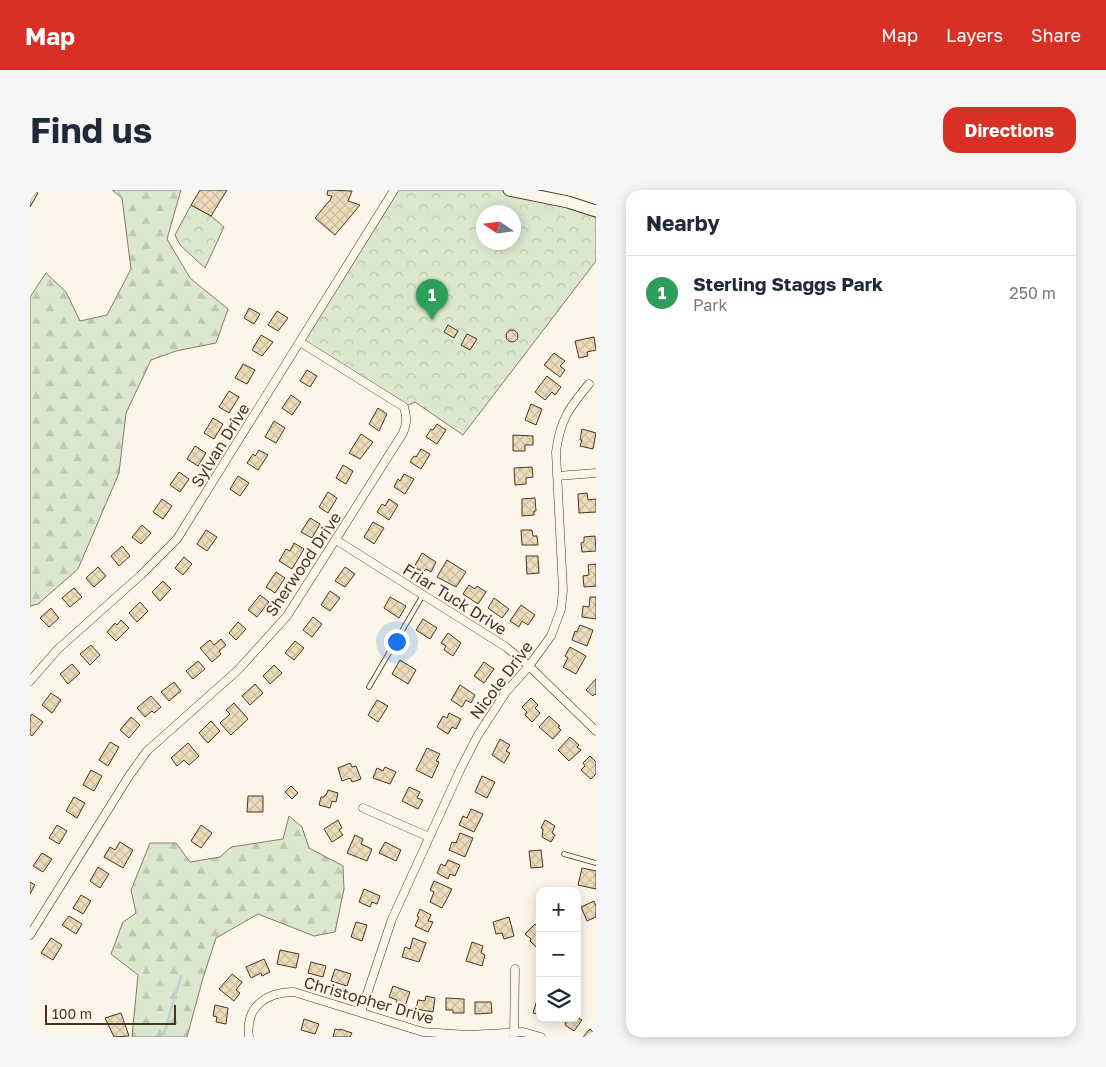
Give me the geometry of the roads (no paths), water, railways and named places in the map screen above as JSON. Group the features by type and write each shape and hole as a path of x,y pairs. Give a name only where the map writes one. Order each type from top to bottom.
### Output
{"main road":[{"path":"515,191 568,202 596,211"}],"street":[{"name":"Sylvan Drive","path":"30,681 58,649 141,575 177,539 394,190"},
{"name":"Sherwood Drive","path":"30,935 129,776 147,751 238,670 288,616 403,433 407,424 404,407 300,342"},
{"name":"Nicole Drive","path":"361,1012 392,919 478,735 506,692 529,666 551,636 561,609 563,590 556,452 558,432 572,405 590,384"},
{"path":"557,476 596,473"},
{"name":"Friar Tuck Drive","path":"336,540 506,647 529,666 596,731"},
{"path":"363,808 429,837"},
{"path":"514,1035 515,969"},
{"name":"Christopher Drive","path":"249,1037 250,1024 255,1008 265,998 281,992 294,992 423,1032 468,1035 514,1035 522,1032 541,1037"}],"lane":[{"path":"369,687 423,595"},
{"path":"564,854 596,863"}],"waterway":[{"path":"163,1037 181,976"}],"place":[{"name":"Sterling Staggs Park","path":"432,320"}]}
